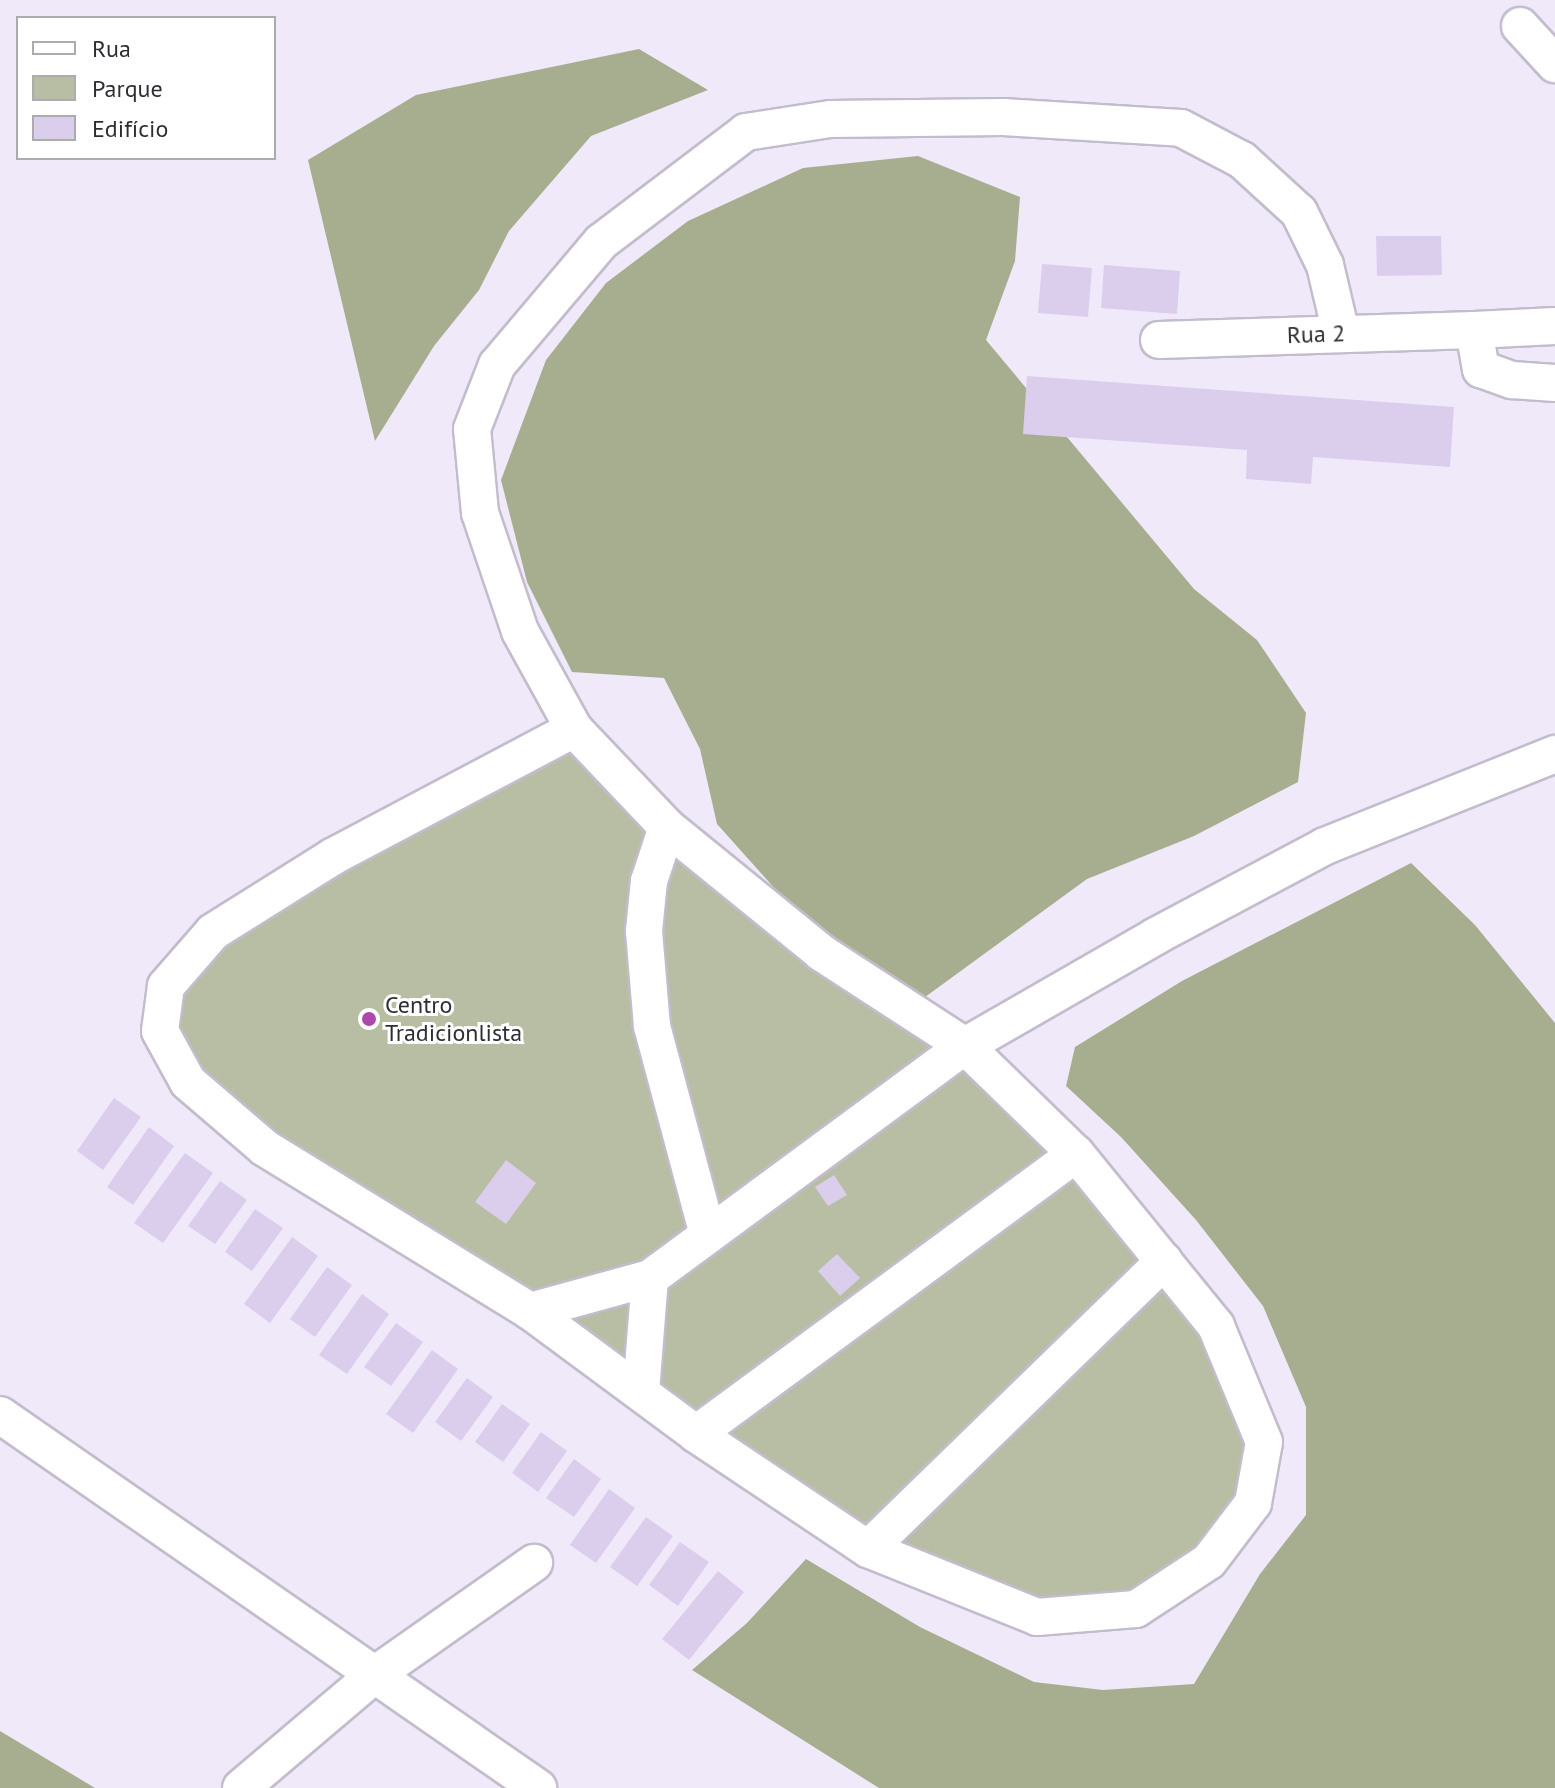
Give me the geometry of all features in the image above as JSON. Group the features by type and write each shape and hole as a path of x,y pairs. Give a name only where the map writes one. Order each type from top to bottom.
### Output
{"street":[{"path":"1520,26 1555,64"},
{"path":"574,729 334,856 213,932 166,986 160,1031 188,1082 265,1148 530,1311 696,1434 868,1549 1037,1617 1136,1609 1209,1561 1253,1503 1264,1442 1216,1326 1076,1154 965,1046 822,953 667,827 574,729 520,631 480,513 472,429 497,365 601,242 746,132 830,119 1003,117 1181,128 1242,160 1299,212 1325,265 1341,333"},
{"name":"Rua 2","path":"1159,340 1555,326"},
{"path":"1474,330 1481,369 1512,380 1555,383"},
{"path":"530,1311 650,1278 965,1046 1325,846 1555,754"},
{"path":"667,827 649,881 644,931 652,1026 708,1235"},
{"path":"696,1434 1076,1154"},
{"path":"868,1549 1164,1261"},
{"path":"641,1392 650,1278"},
{"path":"0,1415 538,1788"},
{"path":"241,1788 373,1676 534,1563"}],"green space":[{"path":"639,49 708,90 591,136 509,231 479,290 434,346 375,441 308,160 416,95"},
{"path":"918,156 1020,197 1015,261 986,340 1194,589 1257,640 1306,713 1298,782 1194,836 1087,879 921,1000 793,909 717,824 700,749 664,678 572,672 527,582 501,480 546,360 606,283 688,221 803,168"},
{"path":"574,729 626,784 965,1046 1216,1326 1264,1442 1253,1503 1136,1609 1037,1617 868,1549 188,1082 166,986 213,932"},
{"path":"1411,863 1475,925 1555,1023 1555,1788 879,1788 692,1670 747,1623 806,1559 920,1627 1034,1682 1103,1690 1194,1684 1260,1574 1306,1515 1306,1407 1263,1306 1196,1220 1121,1137 1066,1086 1075,1047 1182,981"},
{"path":"0,1731 95,1788 0,1788"}],"building":[{"path":"1376,236 1441,236 1442,275 1377,276"},
{"path":"1042,264 1092,268 1088,317 1038,313"},
{"path":"1104,265 1180,271 1177,314 1101,308"},
{"path":"1027,376 1454,407 1450,467 1313,457 1311,484 1246,479 1247,450 1023,434"},
{"path":"114,1098 141,1117 103,1170 77,1151"},
{"path":"149,1127 174,1146 133,1205 107,1187"},
{"path":"185,1153 213,1173 163,1243 134,1223"},
{"path":"506,1160 536,1183 506,1224 475,1202"},
{"path":"834,1175 847,1195 828,1206 815,1187"},
{"path":"220,1181 247,1200 215,1244 188,1226"},
{"path":"255,1209 283,1228 252,1271 225,1252"},
{"path":"292,1237 318,1256 270,1323 244,1304"},
{"path":"837,1254 860,1278 840,1296 818,1271"},
{"path":"327,1267 352,1285 315,1337 290,1319"},
{"path":"362,1294 389,1314 347,1374 319,1355"},
{"path":"396,1323 423,1342 391,1386 364,1367"},
{"path":"432,1350 458,1369 413,1433 386,1414"},
{"path":"467,1378 493,1397 461,1441 435,1422"},
{"path":"502,1404 530,1424 503,1462 475,1442"},
{"path":"541,1432 567,1451 538,1492 512,1473"},
{"path":"574,1459 601,1479 574,1517 546,1498"},
{"path":"609,1489 635,1508 596,1563 570,1545"},
{"path":"646,1517 673,1536 637,1586 610,1567"},
{"path":"680,1542 709,1562 678,1606 649,1585"},
{"path":"718,1571 744,1592 689,1660 662,1639"}],"place":[{"name":"Centro Tradicionlista","path":"369,1019"}]}
